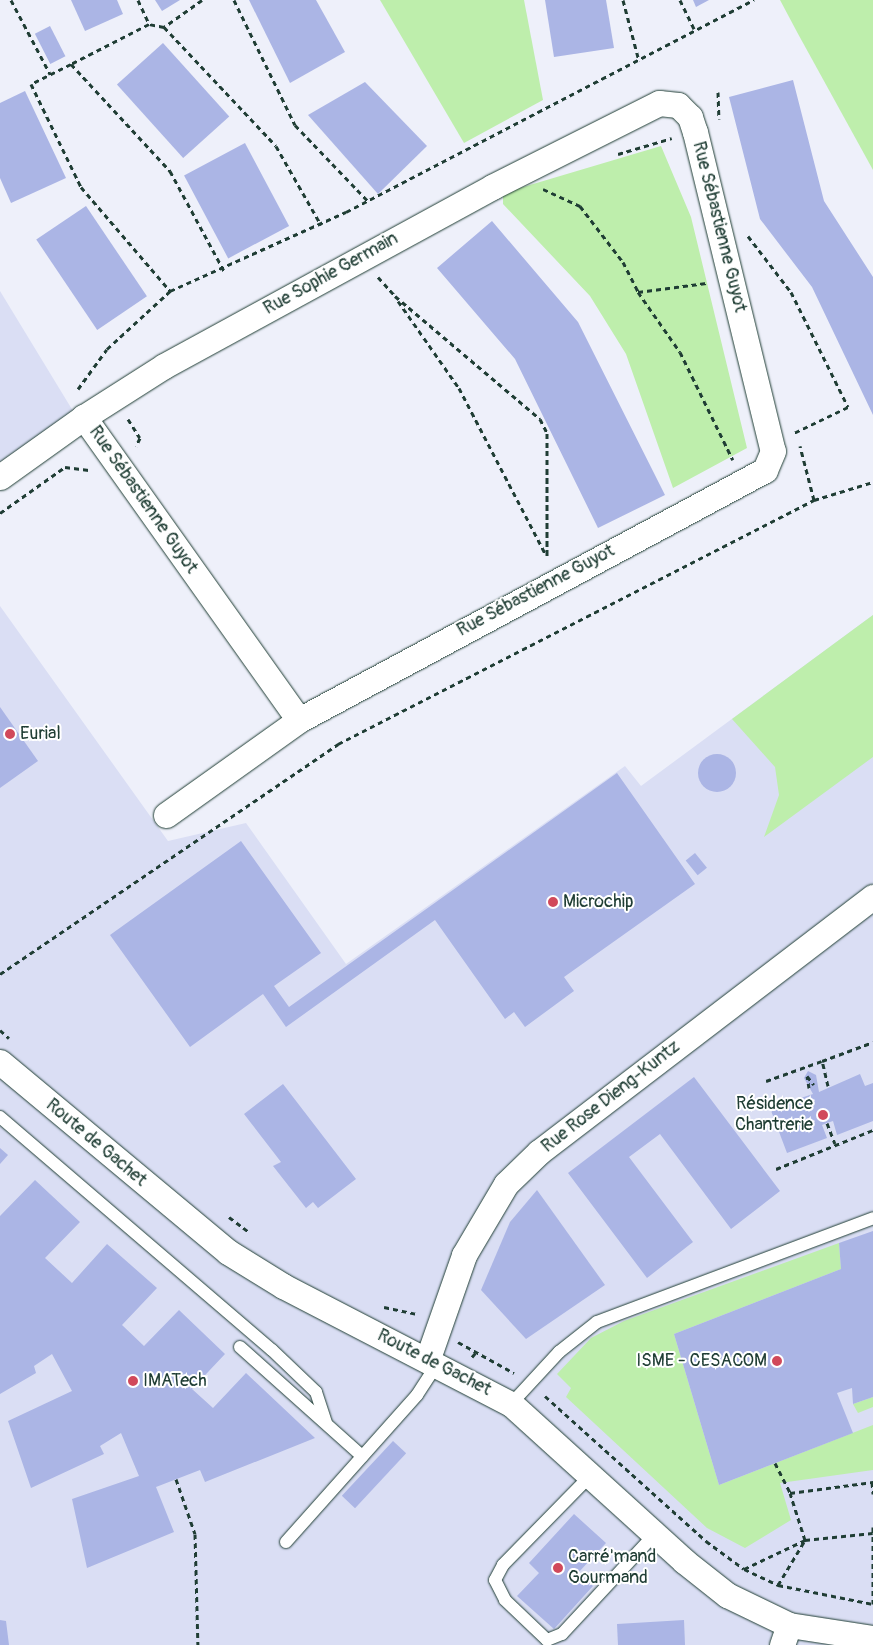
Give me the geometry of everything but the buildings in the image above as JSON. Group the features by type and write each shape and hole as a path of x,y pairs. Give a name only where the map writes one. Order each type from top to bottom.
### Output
{"street":[{"name":"Rue Sophie Germain","path":"0,477 79,407 164,366 492,187 659,103 678,105"},
{"name":"Rue Sébastienne Guyot","path":"79,407 300,720 559,579 765,470 772,460 772,444 695,132 690,117 678,105"},
{"path":"166,816 300,720"},
{"name":"Rue Rose Dieng-Kuntz","path":"433,1361 464,1255 506,1184 539,1152 873,897"},
{"name":"Route de Gachet","path":"0,1062 228,1252 291,1291 433,1361 511,1404 655,1534 727,1594 786,1635 873,1638"}],"lane":[{"path":"0,1117 272,1350 316,1392 326,1422"},
{"path":"511,1404 597,1322 873,1218"},
{"path":"240,1348 326,1422 362,1456"},
{"path":"286,1542 362,1456 433,1361"},
{"path":"591,1475 503,1565 495,1580 504,1600 546,1640 562,1634 655,1534"}],"path":[{"path":"11,0 50,74"},
{"path":"138,0 149,24"},
{"path":"164,27 202,0"},
{"path":"234,0 295,125 368,201"},
{"path":"623,0 639,61"},
{"path":"680,0 694,29"},
{"path":"79,407 107,349 170,291 224,271 368,201 639,61 694,29 754,0"},
{"path":"170,291 81,187 31,84 149,24 164,27 276,146 321,224"},
{"path":"71,64 170,171 224,271"},
{"path":"607,158 719,123 718,92"},
{"path":"547,183 539,188 580,206 624,262 638,292 680,352 744,480"},
{"path":"743,230 791,292 848,407 772,444"},
{"path":"369,280 385,272"},
{"path":"377,276 395,296 459,388 559,579"},
{"path":"638,292 732,282"},
{"path":"395,296 540,418 547,433 547,556"},
{"path":"0,513 65,467 105,471 117,463 140,438 127,418 135,412"},
{"path":"796,432 814,500"},
{"path":"0,974 338,744 814,500 873,482"},
{"path":"0,1030 13,1041"},
{"path":"766,1081 873,1042"},
{"path":"822,1061 828,1086"},
{"path":"809,1088 807,1076 814,1085"},
{"path":"827,1123 835,1144"},
{"path":"776,1169 873,1130"},
{"path":"227,1215 257,1238"},
{"name":"Route de Gachet","path":"379,1305 400,1314 422,1312"},
{"name":"Route de Gachet","path":"463,1337 465,1344 530,1384 744,1569 778,1585 873,1604"},
{"path":"775,1463 790,1494 805,1540 778,1585"},
{"path":"176,1479 195,1534 198,1645"},
{"path":"790,1494 872,1482 873,1494"},
{"path":"873,1527 873,1604"},
{"path":"744,1569 805,1540 872,1533"}],"shaded area":[{"path":"0,291 73,411 0,462"},
{"path":"0,606 168,841 246,823 346,964 625,766 641,786 873,615 873,1645 0,1645"}],"green space":[{"path":"380,0 524,0 543,100 464,143"},
{"path":"780,0 873,0 873,170 797,32"},
{"path":"661,146 691,217 747,448 673,488 626,354 590,296 503,204 503,193"},
{"path":"873,615 873,757 764,837 779,795 775,767 732,719"},
{"path":"839,1243 841,1269 674,1334 719,1485 873,1425 873,1470 780,1483 791,1520 745,1548 707,1528 566,1397 571,1388 557,1374 591,1338 624,1321"},
{"path":"873,1397 873,1407 858,1413 853,1404"}],"place":[{"name":"Eurial","path":"10,734"},
{"name":"Microchip","path":"553,902"},
{"name":"Résidence Chantrerie","path":"823,1115"},
{"name":"ISME - CESACOM","path":"777,1361"},
{"name":"IMATech","path":"133,1381"},
{"name":"Carré'mand Gourmand","path":"558,1568"}]}
